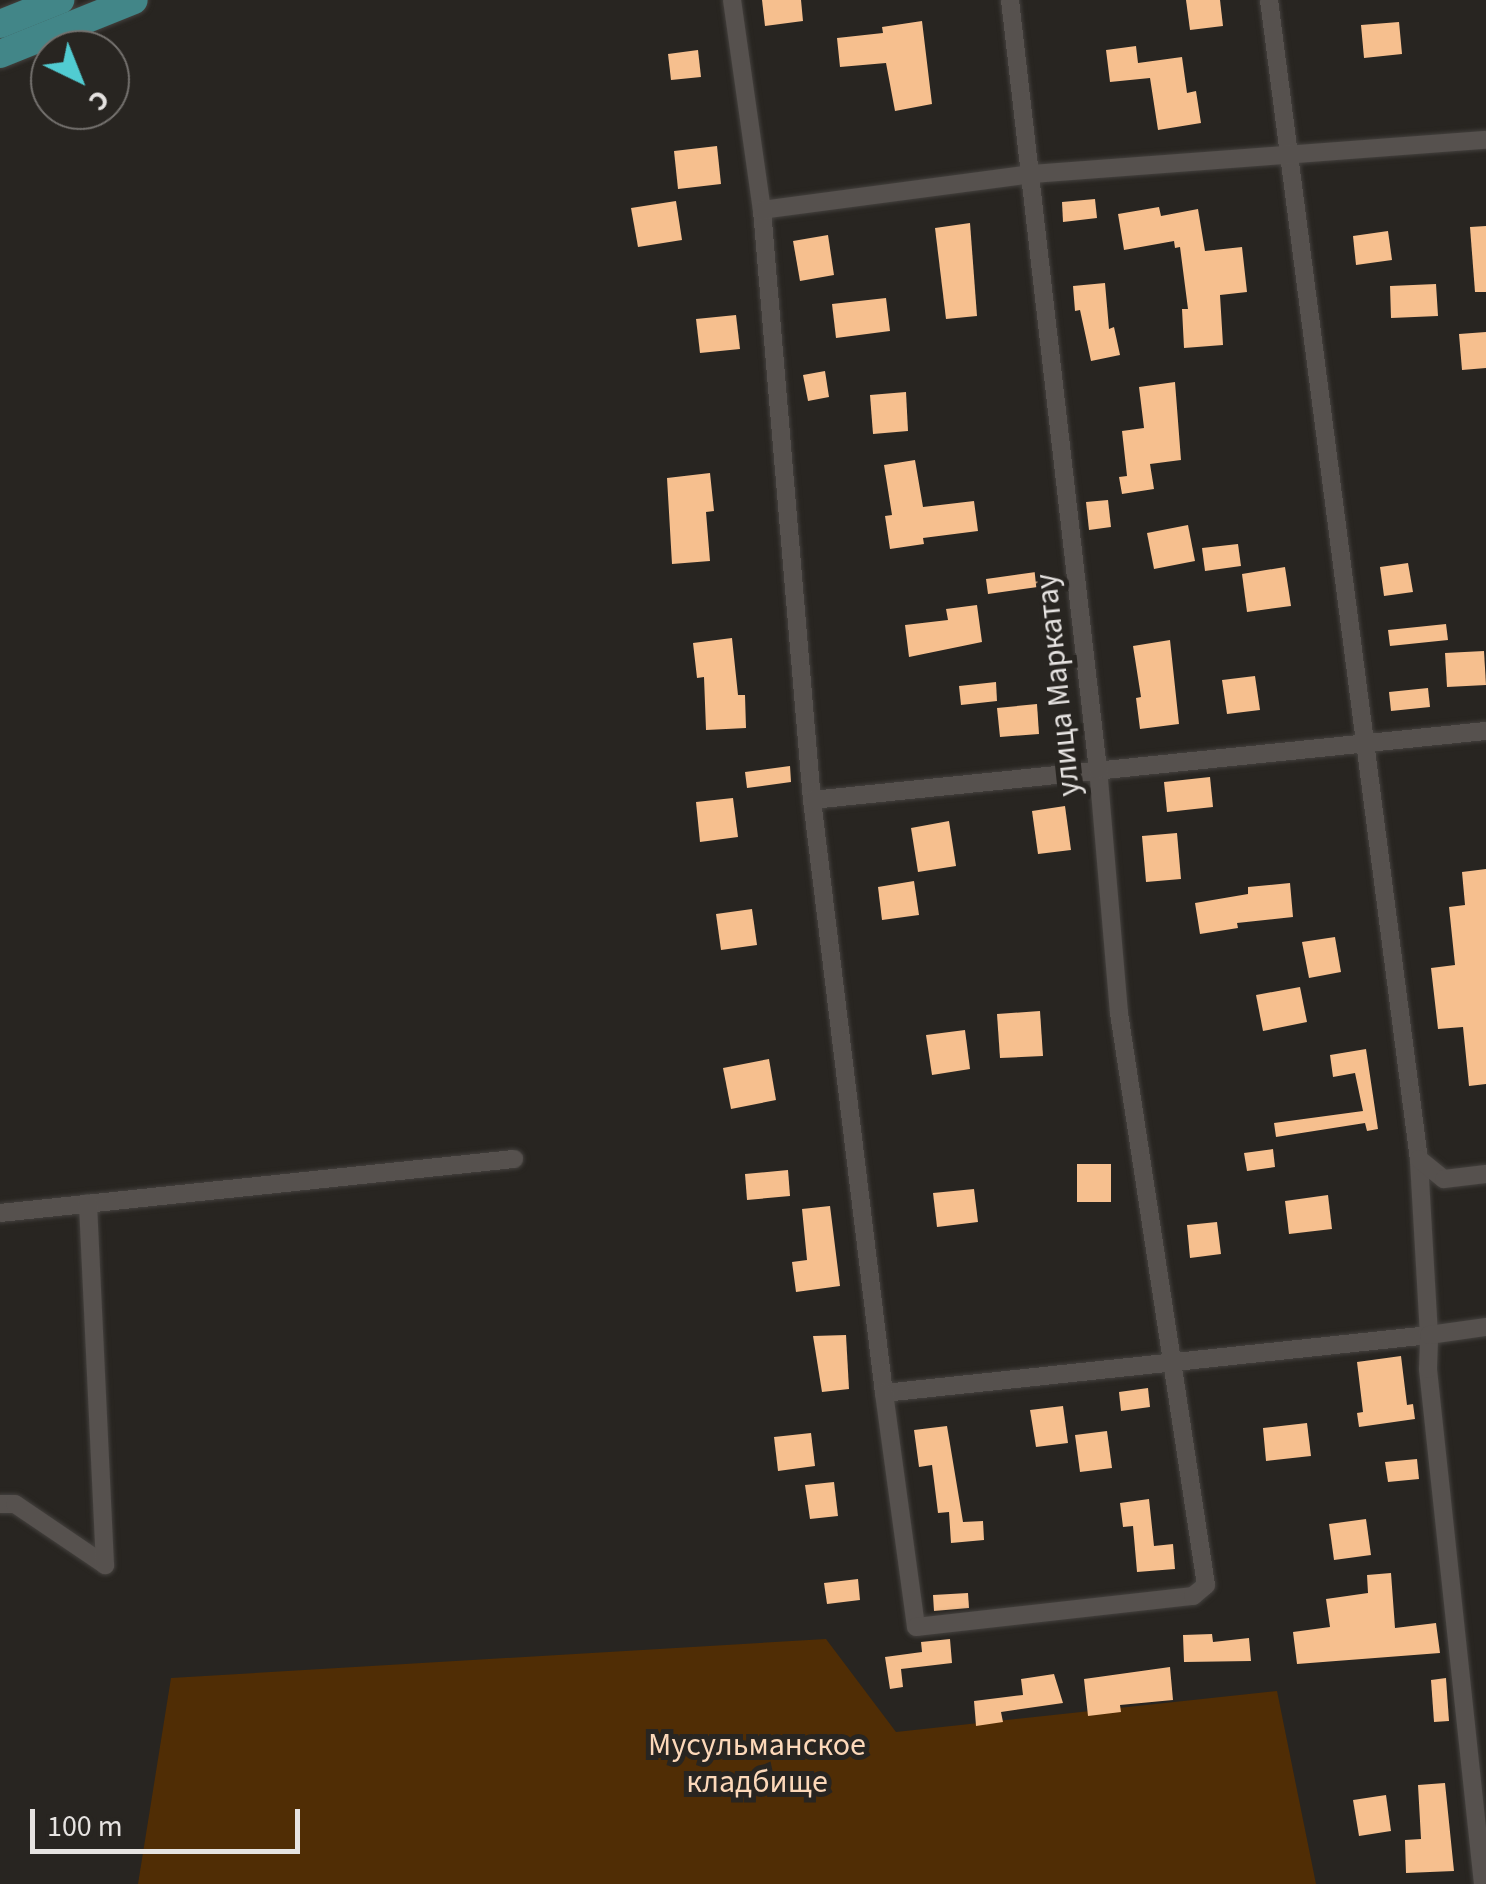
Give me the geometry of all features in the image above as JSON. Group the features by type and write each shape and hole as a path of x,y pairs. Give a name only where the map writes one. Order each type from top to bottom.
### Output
{"main road":[{"path":"0,24 60,0"},
{"path":"0,54 134,0"}],"street":[{"path":"732,0 762,210 812,800 884,1392 1486,1327"},
{"name":"улица Маркатау","path":"884,1392 916,1627 1193,1596 1206,1585 1119,1013 1098,770 1010,0"},
{"path":"1270,0 1419,1159 1428,1370 1484,1884"},
{"path":"762,210 1031,174 1289,158 1486,140"},
{"path":"812,800 1486,731"},
{"path":"0,1213 514,1159"},
{"path":"1419,1159 1444,1179 1486,1174"},
{"path":"0,1504 15,1504 105,1566 88,1204"}],"green space":[{"name":"Мусульманское кладбище","path":"826,1639 896,1732 1277,1691 1316,1884 138,1884 171,1678"}],"building":[{"path":"762,0 801,0 803,21 765,26"},
{"path":"1186,0 1220,0 1223,26 1190,30"},
{"path":"922,21 932,104 895,111 886,63 840,67 837,38 883,33 882,27"},
{"path":"1399,22 1402,54 1364,58 1361,25"},
{"path":"1136,46 1138,63 1182,57 1187,93 1196,91 1201,123 1158,130 1150,78 1110,82 1106,50"},
{"path":"698,50 701,77 671,80 668,54"},
{"path":"717,146 721,184 678,189 674,151"},
{"path":"1095,199 1097,218 1063,222 1062,202"},
{"path":"676,201 682,240 638,247 631,208"},
{"path":"1159,207 1161,216 1198,209 1205,251 1242,247 1247,292 1220,295 1223,345 1184,348 1182,309 1188,309 1180,247 1175,248 1174,241 1124,250 1118,214"},
{"path":"970,223 977,316 946,319 935,228"},
{"path":"1486,226 1486,292 1475,292 1470,227"},
{"path":"1388,231 1392,260 1356,265 1353,236"},
{"path":"828,235 834,275 800,281 793,241"},
{"path":"1105,283 1109,329 1114,327 1120,355 1091,361 1080,310 1075,311 1073,286"},
{"path":"1436,284 1438,316 1391,318 1390,286"},
{"path":"886,298 890,331 836,338 832,304"},
{"path":"736,315 740,349 700,353 696,319"},
{"path":"1486,332 1486,368 1462,370 1459,334"},
{"path":"825,371 829,397 808,401 803,375"},
{"path":"1175,382 1181,460 1150,464 1154,489 1122,494 1119,477 1127,476 1122,431 1144,428 1139,387"},
{"path":"906,392 908,431 873,434 870,395"},
{"path":"915,460 923,507 974,501 978,531 923,538 924,544 890,549 885,516 892,515 884,465"},
{"path":"710,473 714,511 706,512 710,561 672,564 667,478"},
{"path":"1108,500 1111,527 1089,530 1086,502"},
{"path":"1188,525 1195,561 1154,569 1147,533"},
{"path":"1238,544 1241,566 1205,571 1202,548"},
{"path":"1408,563 1413,592 1384,596 1380,567"},
{"path":"1285,567 1291,606 1247,612 1242,574"},
{"path":"1043,571 1045,586 988,594 986,579"},
{"path":"977,605 982,642 909,657 905,625 948,620 946,609"},
{"path":"1446,624 1448,640 1390,646 1388,630"},
{"path":"732,638 738,695 745,695 746,728 706,730 704,677 697,678 693,643"},
{"path":"1170,640 1179,724 1140,729 1136,698 1141,697 1133,646"},
{"path":"1484,651 1486,685 1447,687 1445,653"},
{"path":"1255,676 1260,710 1227,714 1222,680"},
{"path":"996,682 997,701 961,705 959,686"},
{"path":"1428,688 1430,707 1391,711 1389,692"},
{"path":"1037,704 1039,734 1000,737 997,708"},
{"path":"790,766 791,782 747,788 745,772"},
{"path":"1210,777 1213,807 1167,812 1164,782"},
{"path":"733,798 738,837 700,842 696,802"},
{"path":"1065,806 1071,850 1038,854 1032,811"},
{"path":"949,821 956,866 918,872 911,828"},
{"path":"1177,833 1181,879 1146,882 1142,836"},
{"path":"1486,869 1486,1084 1469,1086 1463,1027 1438,1029 1431,968 1455,965 1449,907 1465,905 1462,872"},
{"path":"914,881 919,915 882,920 878,887"},
{"path":"1290,883 1293,917 1237,923 1238,928 1200,934 1195,903 1248,894 1248,887"},
{"path":"752,909 757,945 721,950 716,914"},
{"path":"1335,937 1341,972 1309,978 1302,942"},
{"path":"1300,987 1307,1022 1263,1031 1256,995"},
{"path":"1040,1011 1043,1056 1000,1058 997,1014"},
{"path":"965,1030 970,1069 932,1075 926,1035"},
{"path":"1366,1049 1378,1129 1367,1131 1365,1123 1276,1137 1274,1123 1363,1111 1355,1073 1333,1077 1330,1055"},
{"path":"769,1059 776,1100 731,1109 723,1068"},
{"path":"1273,1149 1275,1167 1247,1171 1244,1153"},
{"path":"1077,1164 1111,1164 1111,1202 1077,1202"},
{"path":"788,1170 790,1196 747,1200 745,1174"},
{"path":"974,1189 978,1222 937,1227 933,1193"},
{"path":"1328,1195 1332,1229 1289,1234 1285,1201"},
{"path":"830,1206 840,1286 796,1292 792,1262 807,1260 802,1209"},
{"path":"1217,1222 1221,1254 1190,1258 1187,1225"},
{"path":"846,1335 849,1389 822,1392 813,1336"},
{"path":"1401,1356 1407,1405 1413,1404 1415,1419 1359,1427 1357,1413 1363,1412 1357,1362"},
{"path":"1148,1388 1150,1407 1121,1411 1119,1392"},
{"path":"1063,1406 1068,1443 1036,1447 1030,1410"},
{"path":"1307,1423 1311,1456 1266,1461 1263,1428"},
{"path":"947,1426 963,1522 983,1521 984,1540 951,1543 949,1512 938,1513 932,1465 919,1467 914,1430"},
{"path":"1107,1431 1112,1468 1080,1472 1075,1435"},
{"path":"811,1433 815,1466 778,1471 774,1437"},
{"path":"1417,1459 1419,1479 1388,1482 1385,1462"},
{"path":"834,1482 838,1516 810,1519 805,1485"},
{"path":"1149,1499 1154,1546 1173,1544 1175,1569 1137,1572 1133,1526 1123,1527 1120,1503"},
{"path":"1366,1519 1371,1555 1334,1560 1329,1524"},
{"path":"1391,1573 1395,1628 1436,1623 1440,1653 1297,1664 1293,1632 1330,1627 1326,1599 1368,1593 1367,1575"},
{"path":"858,1579 860,1600 827,1604 824,1583"},
{"path":"968,1593 969,1608 934,1611 933,1595"},
{"path":"1212,1634 1213,1642 1249,1638 1251,1661 1184,1662 1183,1635"},
{"path":"950,1639 952,1663 901,1669 903,1687 890,1689 885,1657 922,1652 921,1642"},
{"path":"1170,1667 1173,1700 1120,1705 1121,1712 1088,1716 1084,1679"},
{"path":"1054,1674 1063,1703 1001,1712 1003,1722 976,1726 974,1701 1023,1695 1021,1679"},
{"path":"1446,1678 1449,1721 1434,1722 1431,1680"},
{"path":"1445,1783 1454,1871 1406,1873 1405,1840 1421,1839 1418,1785"},
{"path":"1386,1795 1391,1831 1359,1836 1353,1800"}]}
